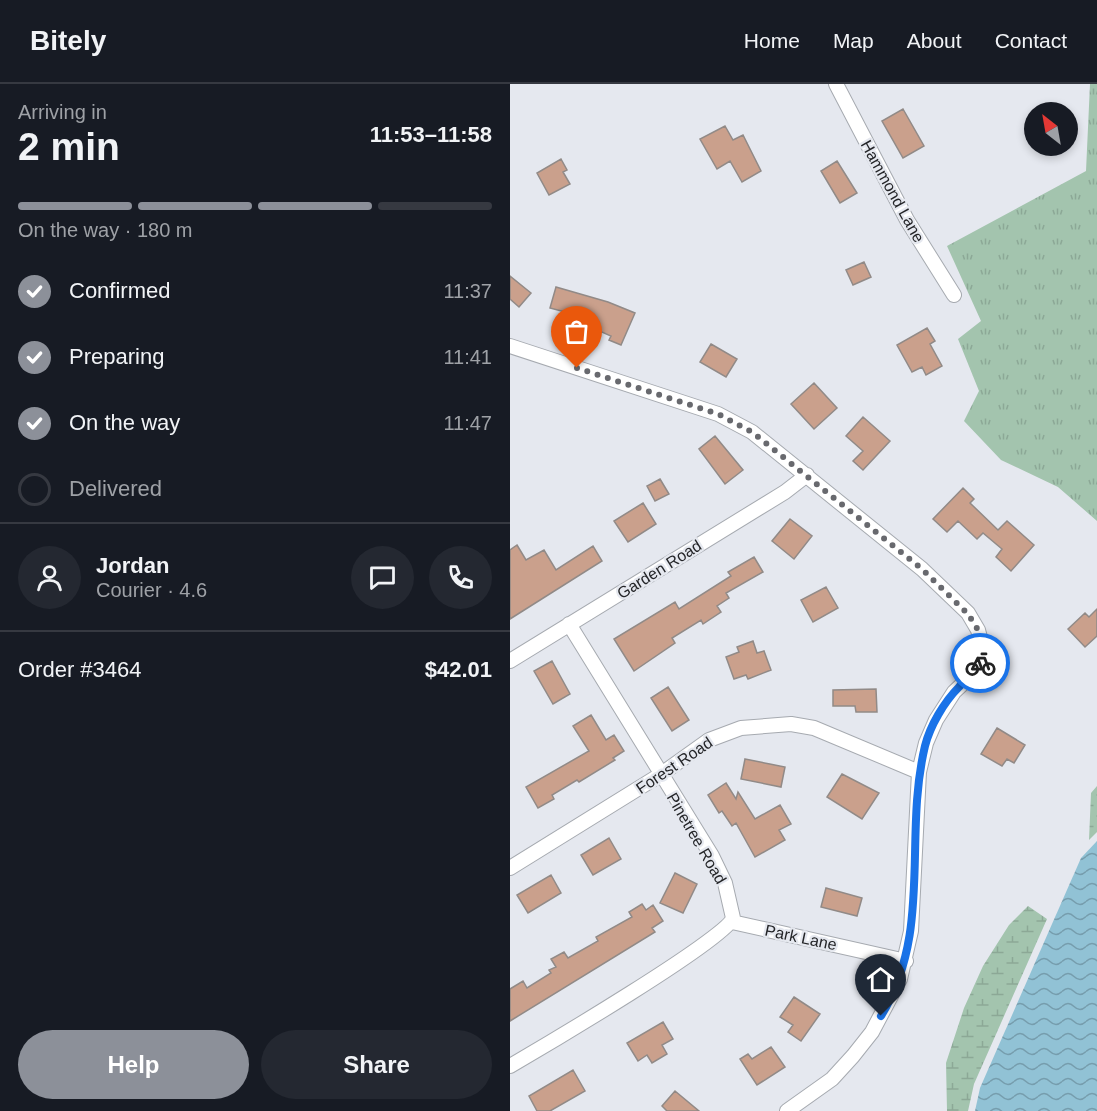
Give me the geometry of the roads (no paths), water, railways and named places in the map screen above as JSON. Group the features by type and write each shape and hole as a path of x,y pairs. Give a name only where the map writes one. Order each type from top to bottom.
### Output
{"street":[{"name":"Hammond Lane","path":"836,84 907,220 954,295"},
{"path":"510,346 718,414 752,432 922,569 968,614 978,630 983,649 982,658 973,674 954,692 936,720 926,743 919,772 916,863 906,961 890,1000 853,1056 832,1079 787,1111"},
{"name":"Garden Road","path":"510,661 785,492 807,475"},
{"name":"Pinetree Road","path":"568,624 712,856 725,883 731,906 732,922"},
{"name":"Forest Road","path":"510,868 723,733 765,724 814,728 919,772"},
{"path":"510,1066 668,969 732,922"},
{"name":"Park Lane","path":"732,922 906,961"}],"water":[{"path":"1097,841 1097,1111 975,1111 980,1088 1081,858"}]}
